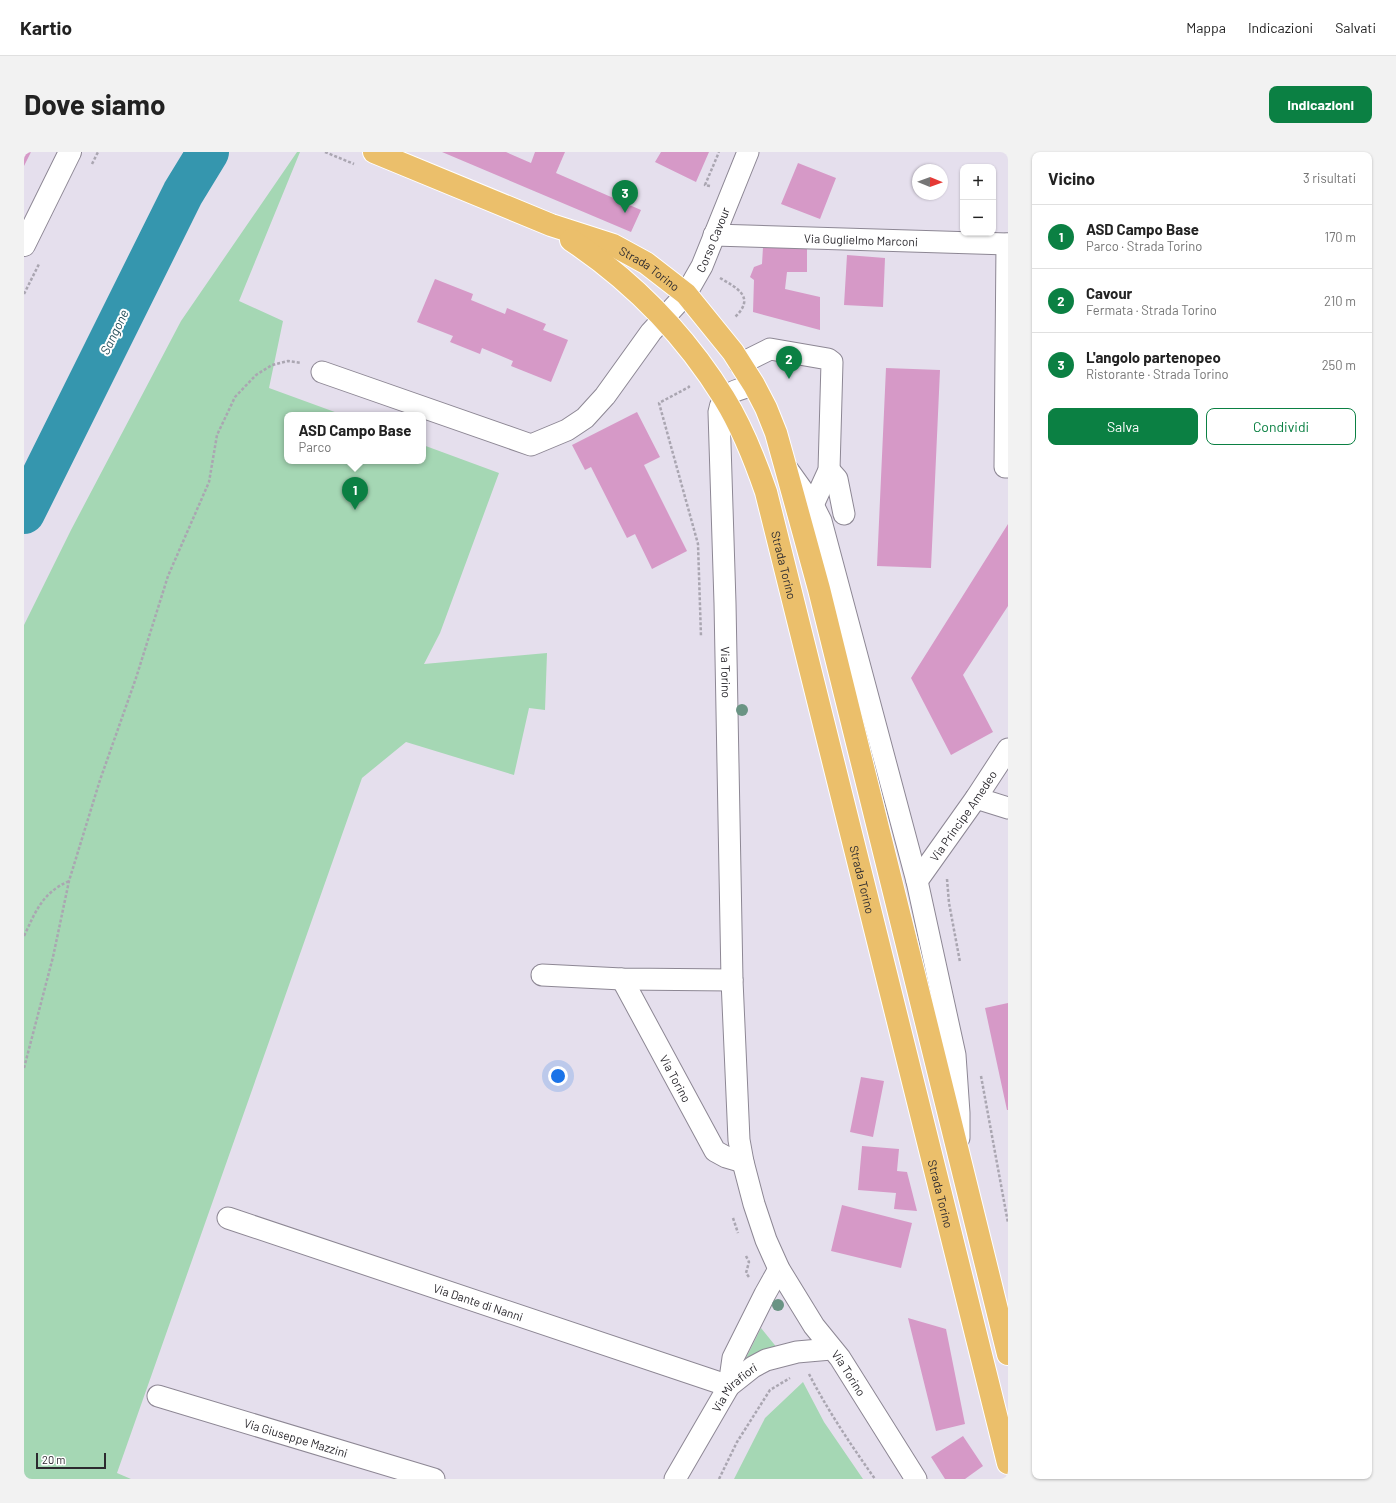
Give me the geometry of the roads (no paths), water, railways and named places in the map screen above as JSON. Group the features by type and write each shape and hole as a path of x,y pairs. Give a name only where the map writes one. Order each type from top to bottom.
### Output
{"main road":[{"name":"Strada Torino","path":"367,159 550,226 613,245 646,263 686,294 718,333 754,385 766,408 776,433 819,589 1008,1354"},
{"name":"Strada Torino","path":"550,226 599,258 636,290 664,318 692,352 724,398 753,455 766,492 1008,1463"}],"street":[{"path":"24,245 70,152"},
{"name":"Corso Cavour","path":"664,318 686,294 702,266 748,152"},
{"name":"Via Guglielmo Marconi","path":"714,235 1007,244"},
{"path":"1007,244 1005,467 1008,467"},
{"path":"322,372 531,445 567,430 585,418 604,396 651,332 664,318"},
{"path":"740,364 770,349 828,359 832,362 829,470 813,505"},
{"path":"724,398 732,391 754,385"},
{"name":"Via Torino","path":"724,398 719,412 725,602 732,980 740,1140 743,1162 754,1204 766,1240 779,1269 814,1326 840,1358 916,1479"},
{"name":"Strada Torino","path":"786,468 813,505 821,521 917,881 955,1055 959,1113 959,1157"},
{"path":"829,470 837,478 844,514"},
{"name":"Via Principe Amedeo","path":"917,881 976,798 1008,749"},
{"path":"976,798 1008,808"},
{"path":"542,975 622,979 732,980"},
{"name":"Via Torino","path":"622,979 716,1150 726,1157 743,1162"},
{"name":"Via Dante di Nanni","path":"228,1218 729,1386"},
{"path":"729,1386 733,1358 764,1294 779,1269"},
{"name":"Via Mirafiori","path":"675,1479 729,1386 753,1367 766,1360 797,1352 832,1349"},
{"name":"Via Giuseppe Mazzini","path":"158,1396 434,1479"}],"waterway":[{"name":"Sangone","path":"24,513 183,193 208,152"}],"place":[{"name":"L'angolo partenopeo","path":"625,213"},
{"name":"Cavour","path":"789,379"},
{"name":"ASD Campo Base","path":"355,510"}]}
